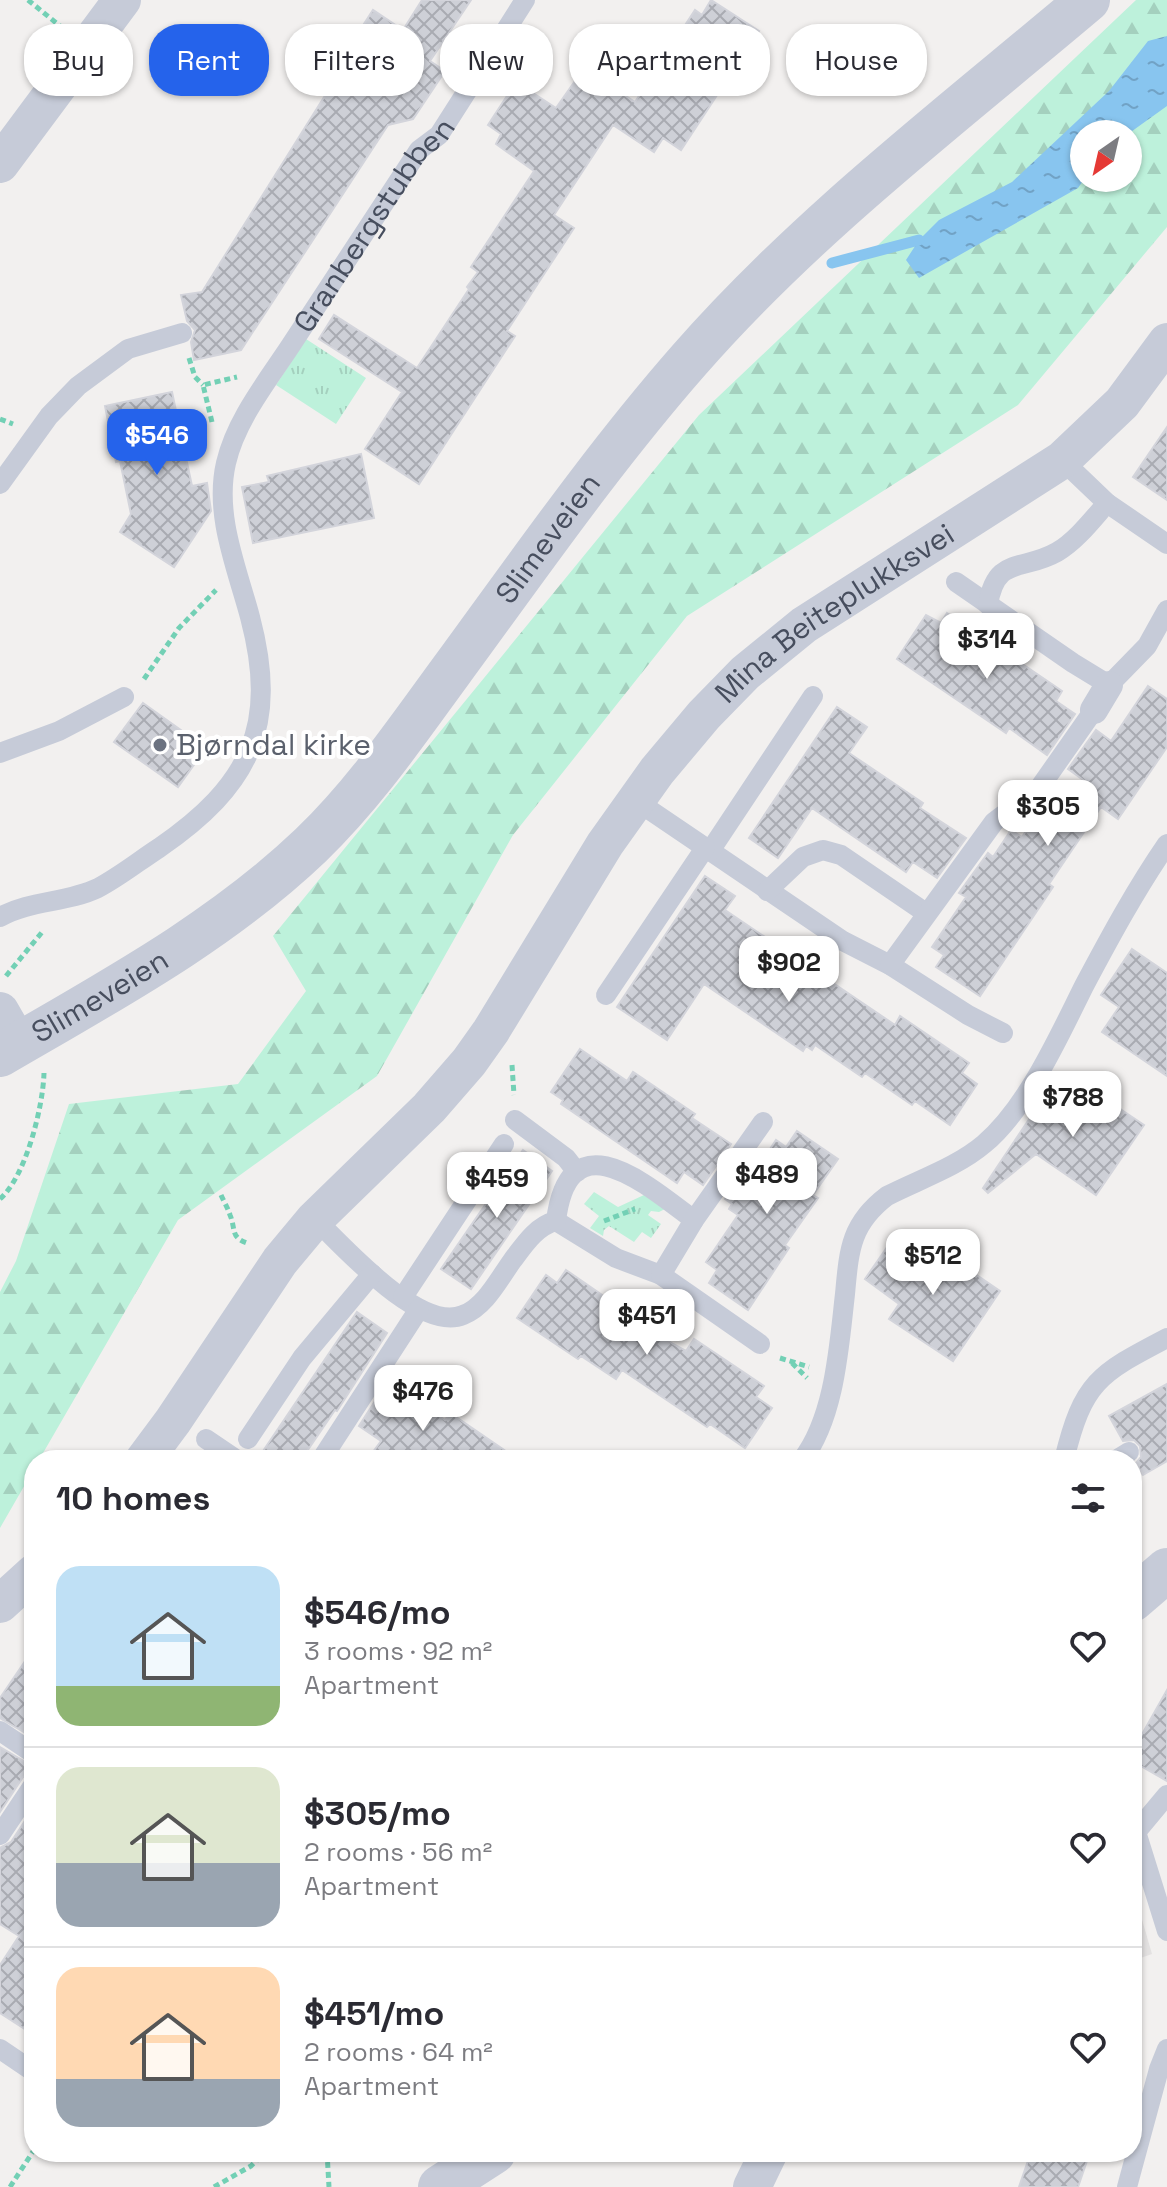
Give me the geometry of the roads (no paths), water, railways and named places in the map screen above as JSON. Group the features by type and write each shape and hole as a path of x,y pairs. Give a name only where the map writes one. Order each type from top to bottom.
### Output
{"street":[{"path":"0,164 122,0"},
{"name":"Slimeveien","path":"12,1037 96,1001 186,944 248,898 311,845 371,779 606,460 713,333 784,262 901,156 1088,0"},
{"name":"Mina Beiteplukksvei","path":"151,1450 280,1261 315,1219 429,1108 469,1062 605,844 635,800 704,715 745,673 804,625 1062,460 1122,403 1167,342"},
{"path":"1094,710 1109,685"},
{"path":"1142,1591 1167,1570"},
{"path":"0,1604 24,1582"},
{"path":"440,2187 479,2162"},
{"path":"752,2187 764,2162"}],"lane":[{"name":"Granbergstubben","path":"0,917 14,909 98,888 181,832 221,796 242,768 261,713 263,682 256,639 236,569 222,501 233,440 270,377 419,150 439,135 525,0"},
{"path":"0,484 49,416 78,386 128,349 182,333"},
{"path":"1062,460 1107,503 1167,544"},
{"path":"988,605 994,582 1004,569 1057,552 1077,536 1107,503"},
{"name":"Mina Beiteplukksvei","path":"956,582 1109,685"},
{"path":"1109,685 1147,646 1167,610"},
{"path":"606,995 813,696"},
{"path":"0,753 59,731 124,697"},
{"path":"890,965 994,822 1040,787 1094,710"},
{"path":"635,800 843,941 890,965 968,1015 1003,1033"},
{"path":"808,1450 818,1435 828,1404 846,1262 856,1232 887,1196 973,1153 998,1130 1050,1054 1111,933 1167,844"},
{"path":"767,891 803,857 823,850 841,855 926,913"},
{"path":"515,1120 566,1158 577,1172"},
{"path":"661,1275 694,1220 763,1122"},
{"path":"334,1450 411,1303 504,1144"},
{"path":"556,1221 558,1203 566,1187 577,1172 589,1164 615,1167 694,1220"},
{"path":"315,1219 372,1274 411,1303 449,1320 466,1314 485,1298 535,1232 546,1223 556,1221 625,1262 661,1275 760,1344"},
{"path":"248,1439 302,1358 372,1274"},
{"path":"1067,1450 1079,1407 1090,1388 1122,1361 1167,1338"},
{"path":"206,1439 222,1450"},
{"path":"0,1731 24,1747"},
{"path":"1142,1818 1167,1795"},
{"path":"0,1835 24,1799"},
{"path":"1142,1851 1167,1931"},
{"path":"0,2049 24,2065"},
{"path":"1142,2132 1167,2049"},
{"path":"1127,2187 1134,2162"}],"water":[{"path":"1167,36 1167,106 1142,124 1142,120 1078,120 1109,91 1148,41"},
{"path":"1070,128 1071,192 919,278 906,260 919,240 939,220 1012,182"}],"waterway":[{"path":"832,263 919,240"}],"place":[{"name":"Bjørndal kirke","path":"160,745"}]}
